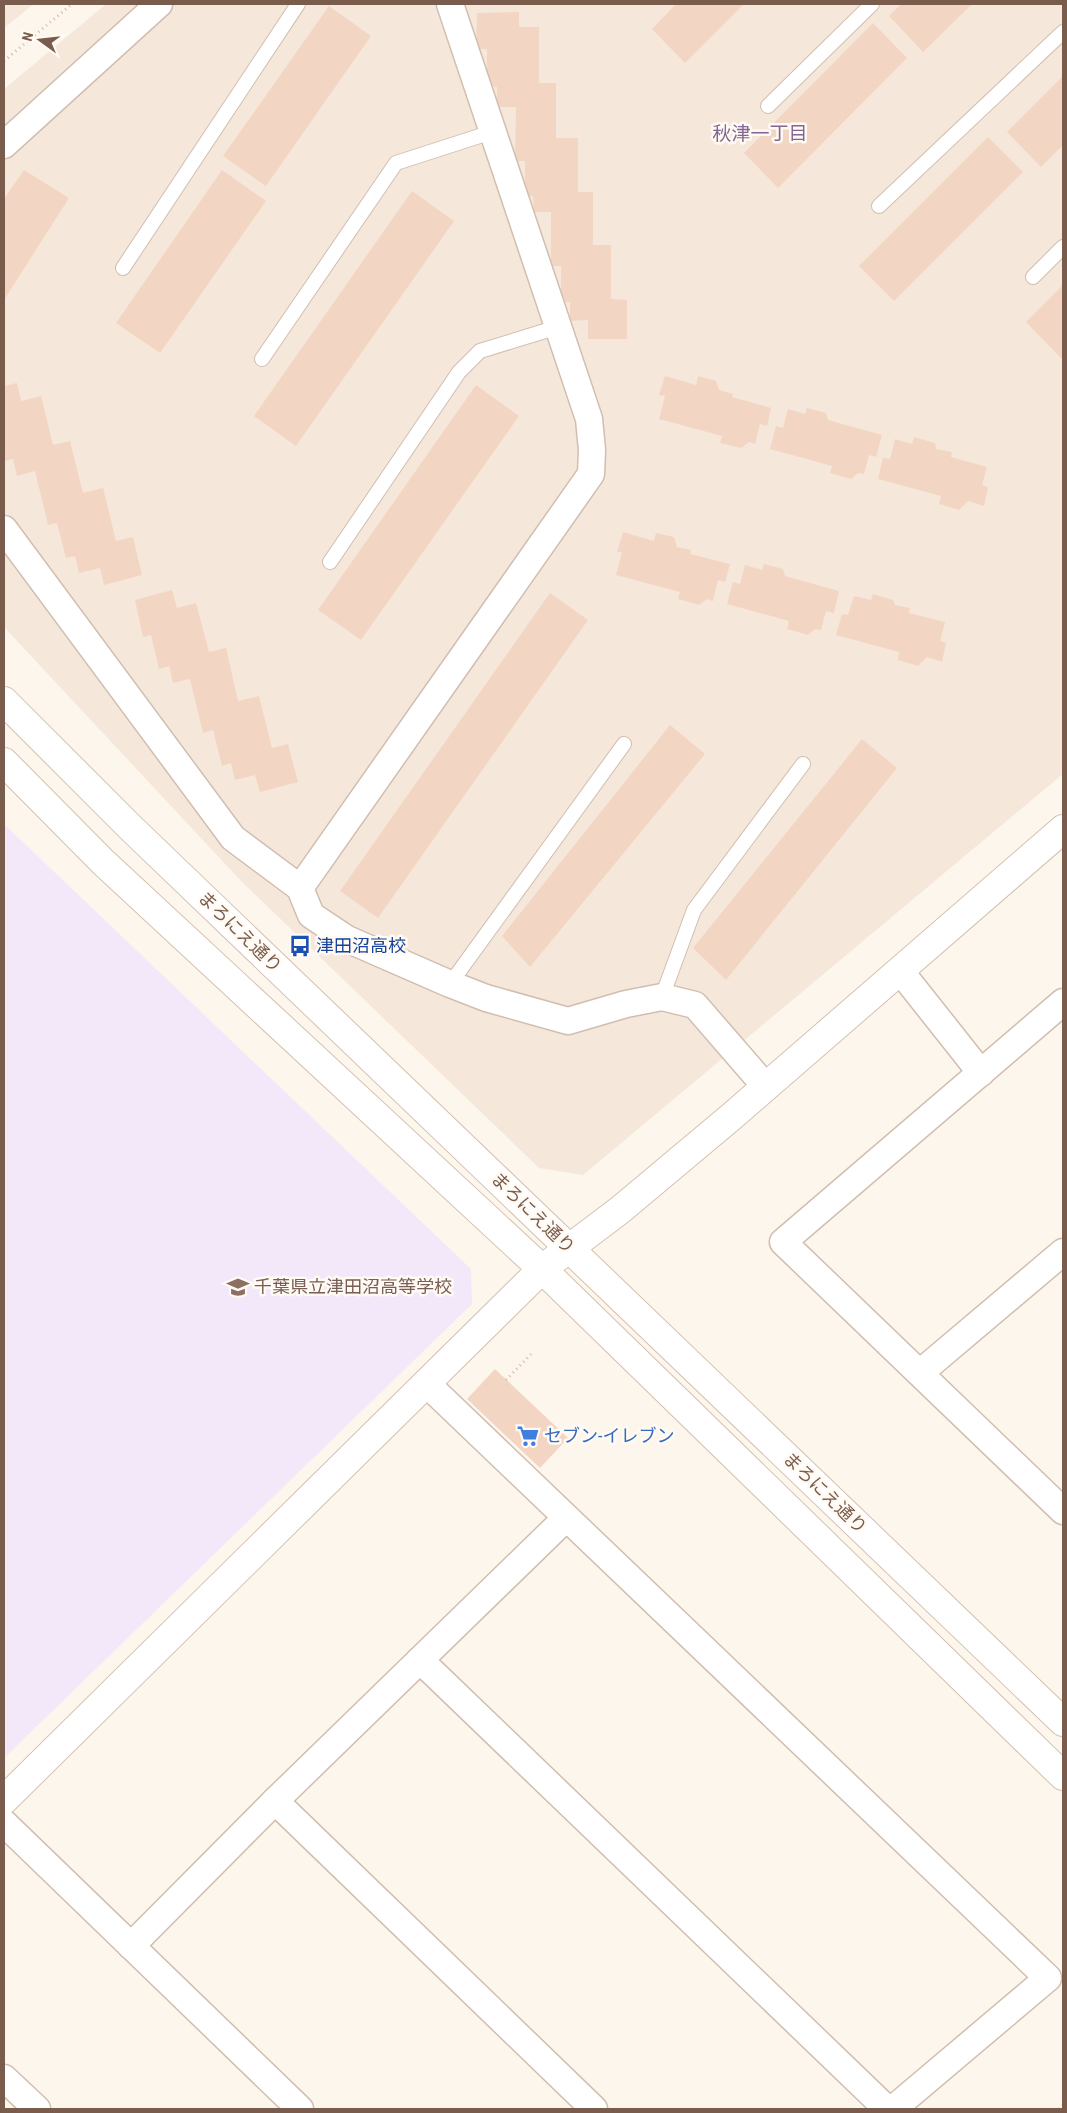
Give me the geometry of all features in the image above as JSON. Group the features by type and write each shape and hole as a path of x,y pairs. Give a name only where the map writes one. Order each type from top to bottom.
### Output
{"street":[{"path":"4,145 159,4"},
{"path":"300,888 590,474 592,450 589,419 450,4"},
{"path":"4,529 233,838 300,888 312,915 346,939 450,984 486,998 568,1021 626,1004 662,997 695,1005 766,1087"},
{"name":"まろにえ通り","path":"4,701 132,829 1063,1722"},
{"name":"まろにえ通り","path":"4,762 103,862 542,1268 1063,1776"},
{"path":"4,1800 427,1384 542,1268 570,1249 766,1087 1063,829"},
{"path":"900,972 981,1073"},
{"path":"1058,1496 921,1372 783,1242 1063,1002"},
{"path":"921,1372 1063,1252"},
{"path":"427,1384 565,1519 1048,1978 893,2109"},
{"path":"130,1946 275,1801 565,1519"},
{"path":"420,1660 887,2109"},
{"path":"275,1801 594,2109"},
{"path":"4,1823 300,2109"},
{"path":"4,2078 37,2109"}],"lane":[{"path":"124,268 298,4"},
{"path":"768,106 872,4"},
{"path":"880,206 1063,32"},
{"path":"262,359 396,163 492,132"},
{"path":"1033,278 1063,247"},
{"path":"330,562 459,372 480,351 558,327"},
{"path":"450,984 624,744"},
{"path":"662,997 694,910 803,764"}],"path":[{"path":"4,61 72,4"},
{"path":"506,1380 533,1352"},
{"path":"1059,2109 1063,2105"}],"shaded area":[{"path":"4,4 34,4 4,28"},
{"path":"106,4 1063,4 1063,774 583,1175 539,1168 241,881 4,627 4,89"},
{"name":"千葉県立津田沼高等学校","path":"4,824 471,1269 472,1304 4,1758"}],"building":[{"path":"676,4 744,4 685,63 652,29"},
{"path":"901,4 972,4 923,52 889,16"},
{"path":"329,6 371,36 266,186 223,156"},
{"path":"519,12 519,27 539,27 539,83 556,83 556,138 578,138 578,192 593,192 593,245 611,245 611,299 627,300 627,339 588,339 588,320 570,321 570,302 561,302 561,266 551,266 551,212 534,212 533,196 525,196 525,161 515,161 516,107 497,107 497,87 487,86 487,49 476,49 477,13"},
{"path":"873,23 907,58 778,188 744,153"},
{"path":"1063,76 1063,145 1041,167 1007,132"},
{"path":"988,137 1023,172 894,301 859,266"},
{"path":"24,170 69,198 4,300 4,199"},
{"path":"222,170 266,201 160,353 116,323"},
{"path":"412,191 454,221 296,446 254,416"},
{"path":"1063,285 1063,360 1026,322"},
{"path":"665,376 696,385 698,376 716,381 719,390 733,394 732,397 771,408 767,426 760,424 755,444 749,442 741,448 720,443 722,436 659,419 665,396 659,395"},
{"path":"17,383 21,401 41,396 53,445 70,441 83,493 103,488 116,541 133,537 142,575 104,585 100,568 79,573 75,556 66,558 57,523 48,525 35,471 17,476 13,459 4,461 4,386"},
{"path":"476,385 519,416 361,640 318,610"},
{"path":"807,408 826,413 828,420 882,435 876,457 869,455 864,474 858,473 851,479 830,473 832,466 770,449 776,426 783,428 788,409 805,414"},
{"path":"914,437 935,443 936,449 952,452 951,457 987,467 982,485 988,487 984,506 968,501 959,510 939,504 941,496 878,479 883,458 890,459 895,439 912,444"},
{"path":"623,532 654,541 656,533 674,537 677,547 691,550 690,554 730,564 725,582 718,580 713,601 707,599 699,605 678,599 680,592 616,575 622,552 617,552"},
{"path":"764,564 783,569 785,576 839,591 834,613 826,611 821,630 815,629 808,635 787,629 789,621 727,604 733,582 740,584 745,565 762,570"},
{"path":"172,590 177,608 196,603 209,652 226,648 238,701 259,696 272,748 288,744 298,782 260,792 255,775 235,780 231,763 222,766 213,730 203,733 190,679 173,683 169,666 159,669 151,635 143,637 135,600"},
{"path":"550,593 588,620 378,918 340,891"},
{"path":"873,594 893,600 895,605 910,608 909,613 945,622 940,641 946,643 942,662 927,657 918,666 898,660 899,652 836,635 842,614 848,615 854,596 871,600"},
{"path":"670,725 705,754 530,967 502,936"},
{"path":"862,739 897,768 726,980 693,948"},
{"path":"495,1369 568,1438 540,1468 467,1399"}],"place":[{"name":"津田沼高校","path":"300,946"},
{"name":"千葉県立津田沼高等学校","path":"238,1287"},
{"name":"セブン-イレブン","path":"528,1436"}],"district":[{"name":"秋津一丁目","path":"760,133"}]}
